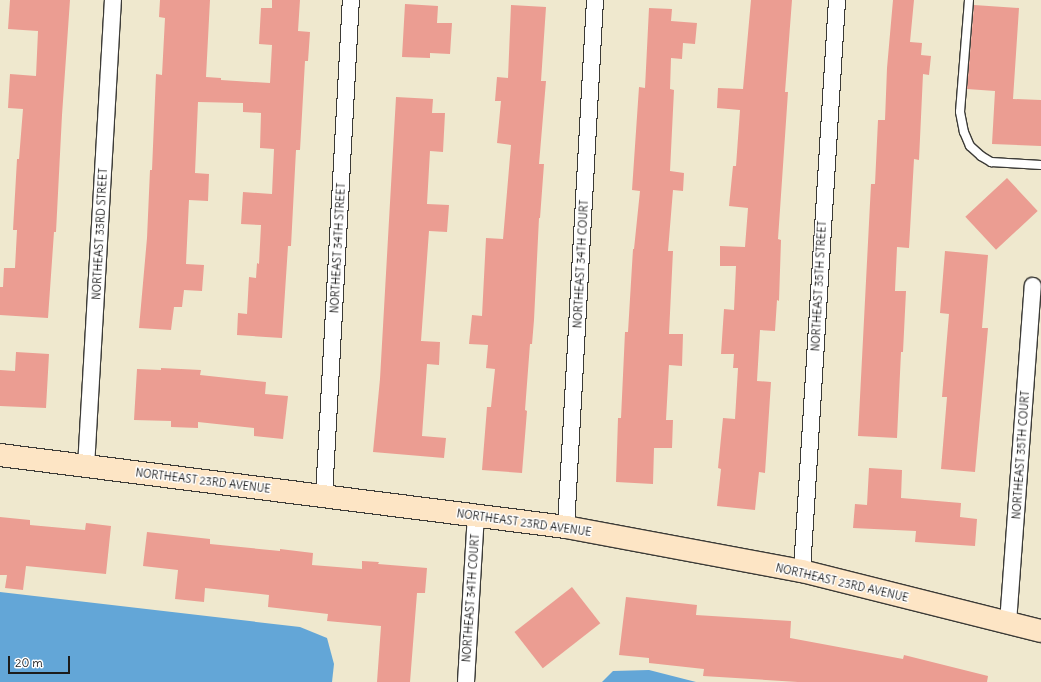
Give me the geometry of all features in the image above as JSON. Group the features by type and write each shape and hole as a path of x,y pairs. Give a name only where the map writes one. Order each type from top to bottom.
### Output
{"street":[{"name":"NORTHEAST 33RD STREET","path":"86,467 113,0"},
{"name":"NORTHEAST 34TH STREET","path":"324,496 351,0"},
{"name":"NORTHEAST 34TH COURT","path":"566,527 595,0"},
{"name":"NORTHEAST 35TH STREET","path":"802,571 836,0"},
{"name":"NORTHEAST 35TH COURT","path":"1008,623 1034,286"},
{"name":"NORTHEAST 23RD AVENUE","path":"0,455 566,527 802,571 1041,631"},
{"name":"NORTHEAST 34TH COURT","path":"466,682 476,515"}],"lane":[{"path":"969,0 960,112 964,132 970,146 981,156 991,162 1041,165"}],"water":[{"path":"0,592 300,627 327,638 334,664 332,682 0,682"},
{"path":"649,670 696,682 602,682 613,671"}],"building":[{"path":"10,0 70,0 56,232 54,232 48,318 0,315 0,287 3,287 4,268 15,268 17,230 13,230 17,159 19,159 23,109 8,108 10,74 36,76 38,31 8,29"},
{"path":"160,0 210,0 206,77 221,78 221,80 270,83 272,45 259,44 261,8 272,8 272,0 300,0 298,31 310,32 308,61 305,61 300,150 296,150 291,246 288,246 282,338 237,335 238,313 247,314 249,277 256,278 257,263 259,264 261,225 241,224 243,192 272,194 274,149 260,148 261,113 243,112 243,103 198,102 195,173 209,174 208,201 189,200 186,264 204,265 202,291 184,290 182,307 174,307 171,330 139,328 147,238 150,170 152,170 156,74 162,75 165,18 159,17"},
{"path":"751,0 792,0 785,92 788,92 778,239 781,240 779,301 777,300 775,331 760,330 757,381 771,382 765,473 759,472 755,510 717,506 721,469 718,468 723,418 735,419 738,368 733,368 734,354 721,354 724,309 734,310 736,266 720,266 720,246 745,247 748,208 729,206 733,166 736,166 740,110 717,108 718,88 743,89"},
{"path":"893,0 914,0 910,42 922,43 921,55 931,56 929,75 923,74 919,160 914,159 909,248 897,247 895,291 906,291 903,352 901,352 897,438 858,436 871,184 875,184 878,120 885,120 887,68"},
{"path":"405,4 438,6 437,23 452,23 450,54 430,53 430,58 402,57"},
{"path":"511,5 546,7 541,81 546,81 539,164 544,164 539,218 534,320 532,344 530,344 525,410 527,411 522,473 482,470 487,407 491,407 495,369 486,368 488,345 469,344 472,315 482,316 486,238 503,239 511,145 497,143 501,101 495,101 497,77 508,78"},
{"path":"974,5 1019,8 1013,99 1041,100 1041,146 992,144 995,91 967,89"},
{"path":"649,8 672,9 671,21 697,23 695,44 683,43 682,59 671,58 670,89 674,90 670,171 684,173 683,191 673,190 668,251 673,251 669,334 683,334 682,366 669,365 666,420 673,420 672,448 654,448 653,484 616,482 618,418 621,418 625,332 628,332 633,249 640,191 632,190 639,87 645,88"},
{"path":"396,97 433,99 432,113 445,113 443,152 430,151 427,204 449,205 447,232 429,231 421,341 440,342 439,365 427,364 422,436 446,438 444,458 373,452 380,379"},
{"path":"1007,178 1038,211 996,250 965,217"},
{"path":"945,251 988,255 982,328 988,328 975,472 941,469 947,397 942,397 949,314 940,313"},
{"path":"16,352 49,354 46,408 0,406 0,370 15,371"},
{"path":"161,368 201,370 200,375 266,382 265,394 288,396 283,439 254,436 254,428 198,422 198,428 171,427 171,421 134,420 137,369 161,370"},
{"path":"869,468 902,470 901,498 961,503 960,517 977,519 975,546 915,542 916,531 853,528 855,504 867,505"},
{"path":"0,517 30,520 30,525 85,530 86,523 111,526 106,574 26,566 23,590 5,588 7,575 0,575"},
{"path":"147,532 210,539 210,544 313,553 312,565 362,569 362,561 379,562 378,564 427,568 425,593 417,593 410,682 377,682 381,626 327,621 328,614 268,607 269,595 205,588 204,602 175,599 178,570 143,566"},
{"path":"572,587 600,623 543,668 514,632"},
{"path":"626,597 697,605 696,615 791,621 790,638 903,659 904,655 988,676 987,682 798,682 703,676 704,669 649,663 649,658 619,655"}]}
